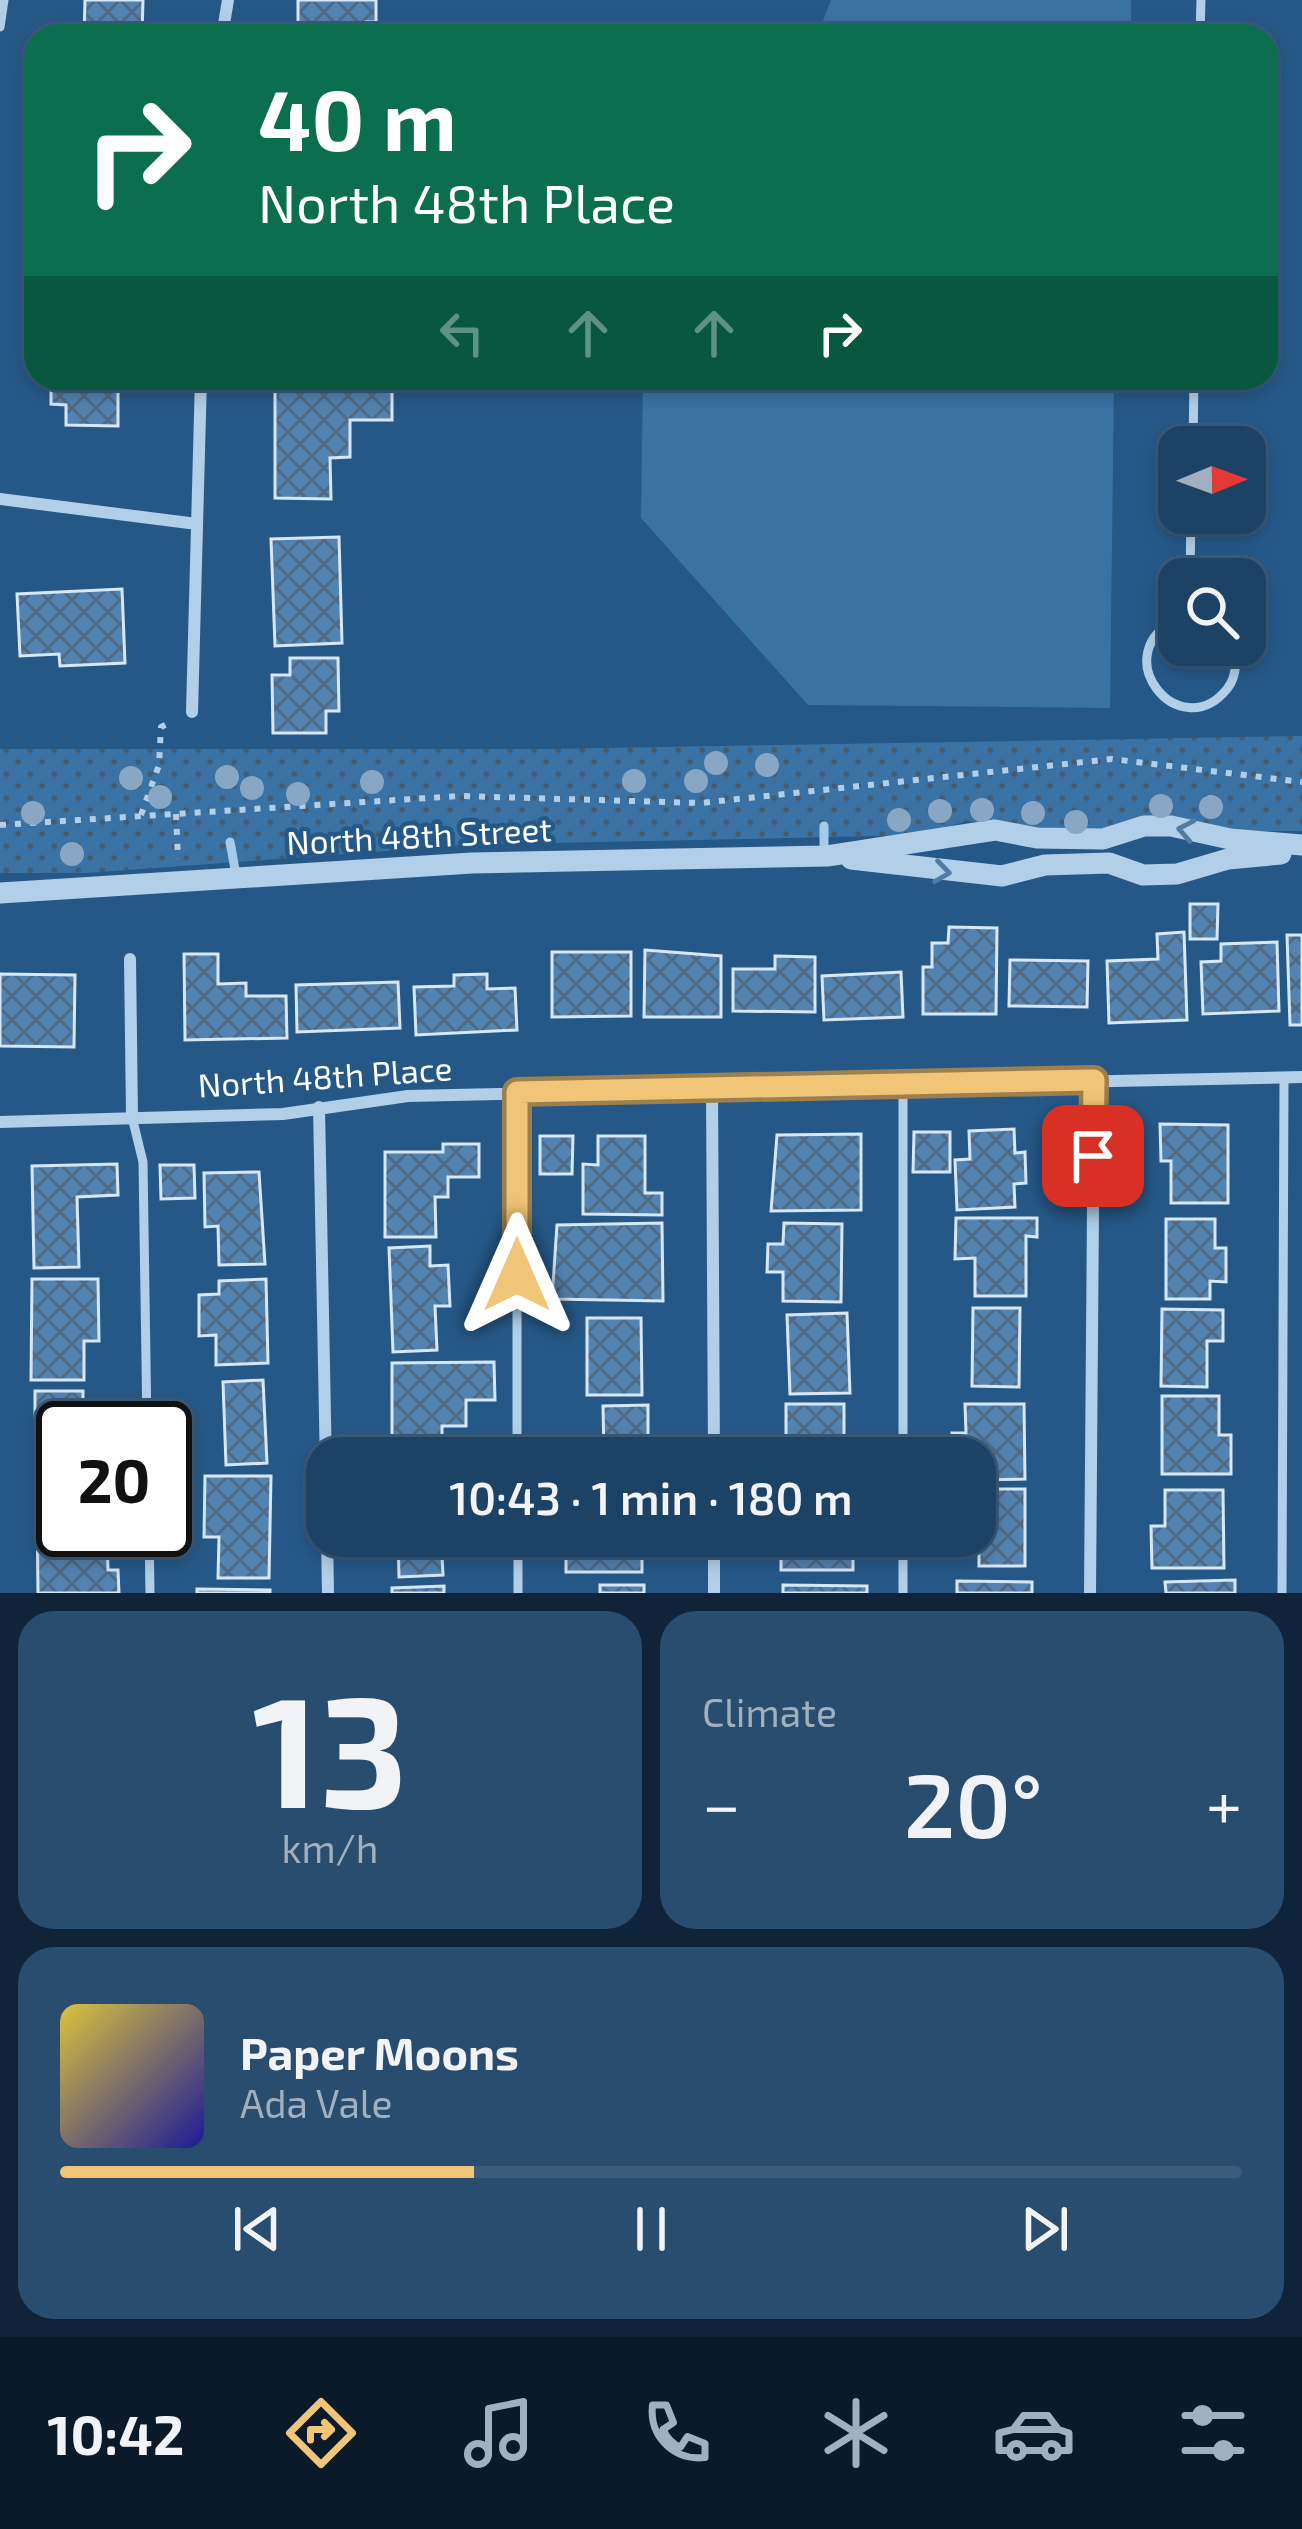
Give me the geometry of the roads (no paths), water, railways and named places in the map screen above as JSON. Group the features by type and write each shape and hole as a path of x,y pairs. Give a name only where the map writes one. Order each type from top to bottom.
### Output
{"street":[{"path":"192,712 201,390"},
{"path":"0,500 197,524"},
{"name":"North 48th Street","path":"826,856 952,833 995,830 1037,838 1103,838 1158,826 1302,849"},
{"name":"North 48th Street","path":"5,890 180,884 472,862 826,856 1002,876 1045,866 1108,863 1143,874 1177,874 1228,859 1302,849"},
{"path":"130,958 132,1116"},
{"name":"North 48th Place","path":"0,1122 283,1114 409,1096 517,1092 1302,1077"},
{"path":"1090,1593 1094,1080"},
{"path":"712,1087 714,1437"},
{"path":"319,1107 325,1437"},
{"path":"327,1557 328,1593"},
{"path":"714,1557 714,1593"}],"lane":[{"path":"0,27 4,0"},
{"path":"1193,426 1194,390"},
{"path":"1158,635 1148,651 1150,680 1168,701 1197,707 1223,694 1236,666"},
{"path":"1282,1593 1284,1077"},
{"path":"903,1083 903,1437"},
{"path":"517,1092 518,1437"},
{"path":"132,1116 143,1162 147,1401"},
{"path":"149,1557 150,1593"},
{"path":"518,1557 518,1593"},
{"path":"903,1557 903,1593"}],"waterway":[{"path":"824,826 824,856"},
{"path":"230,842 236,875"}]}
